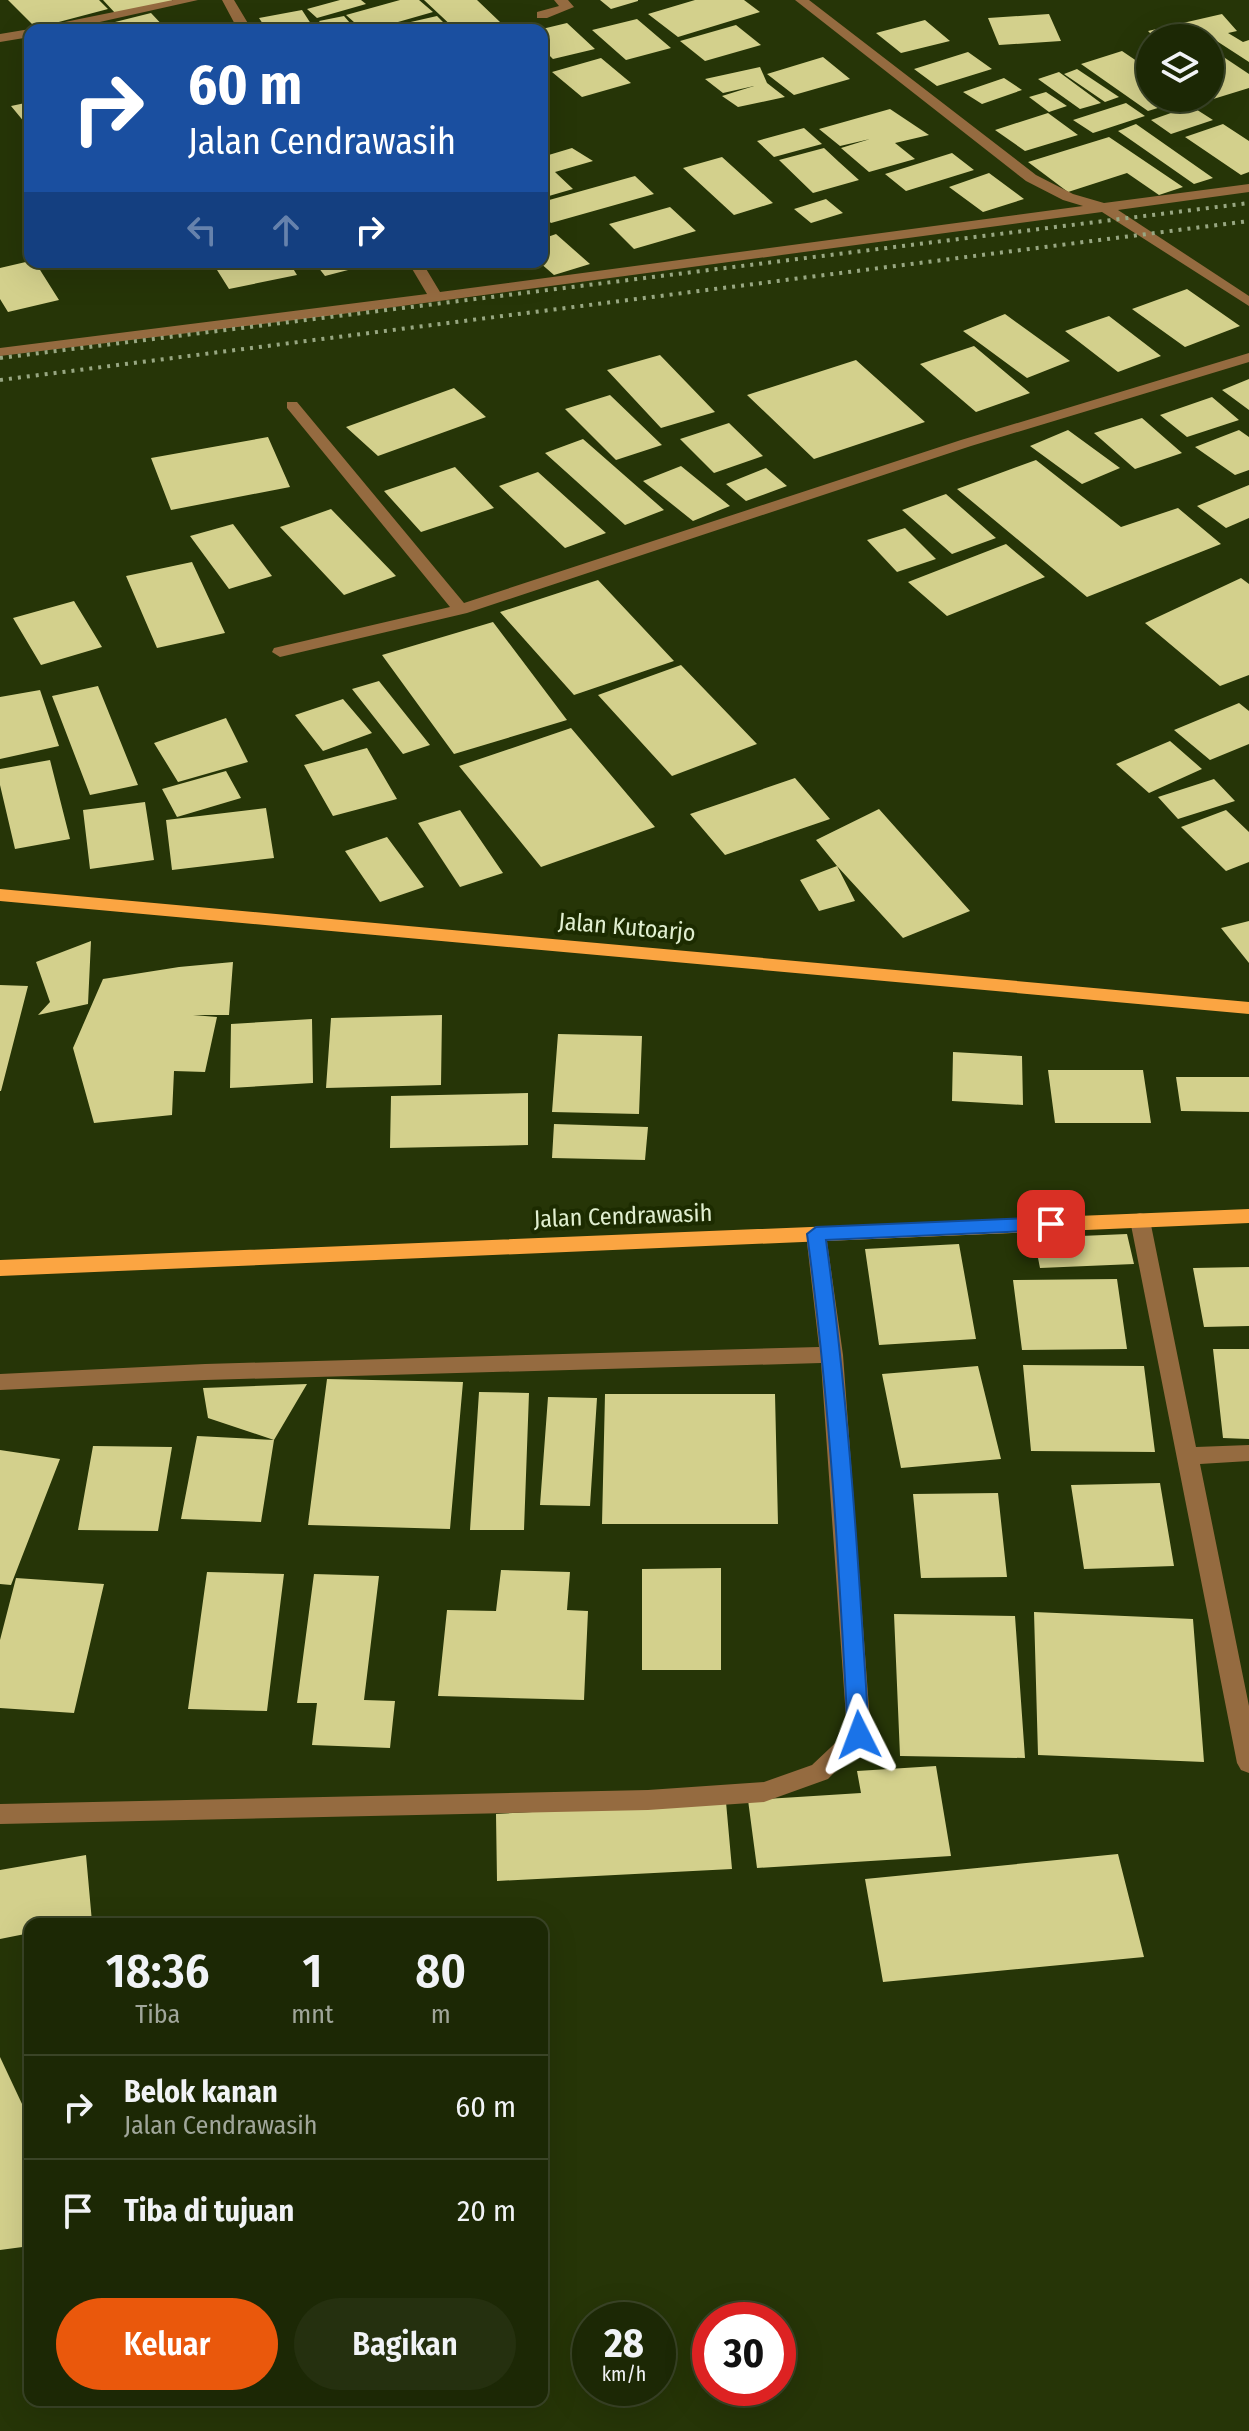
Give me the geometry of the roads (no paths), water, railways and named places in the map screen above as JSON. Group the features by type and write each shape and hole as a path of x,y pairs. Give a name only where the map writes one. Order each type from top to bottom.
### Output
{"main road":[{"name":"Jalan Kutoarjo","path":"0,895 1249,1008"},
{"name":"Jalan Cendrawasih","path":"0,1268 1249,1216"}],"street":[{"path":"74,24 192,0"},
{"path":"228,0 242,24"},
{"path":"542,15 568,7 560,0"},
{"path":"801,0 1031,178 1068,197 1105,208 1249,302"},
{"path":"2,33 24,33"},
{"path":"0,352 1249,188"},
{"path":"419,268 435,296"},
{"path":"280,652 461,609 966,443 1249,357"},
{"path":"292,405 461,609"},
{"path":"1140,1220 1249,1763"},
{"path":"0,1814 648,1800 764,1792 820,1772 859,1735 845,1487 833,1355 816,1234"},
{"path":"0,1382 205,1372 833,1355"},
{"path":"1185,1456 1249,1453"}],"railway":[{"path":"0,358 1249,203"},
{"path":"0,380 1249,221"}]}
